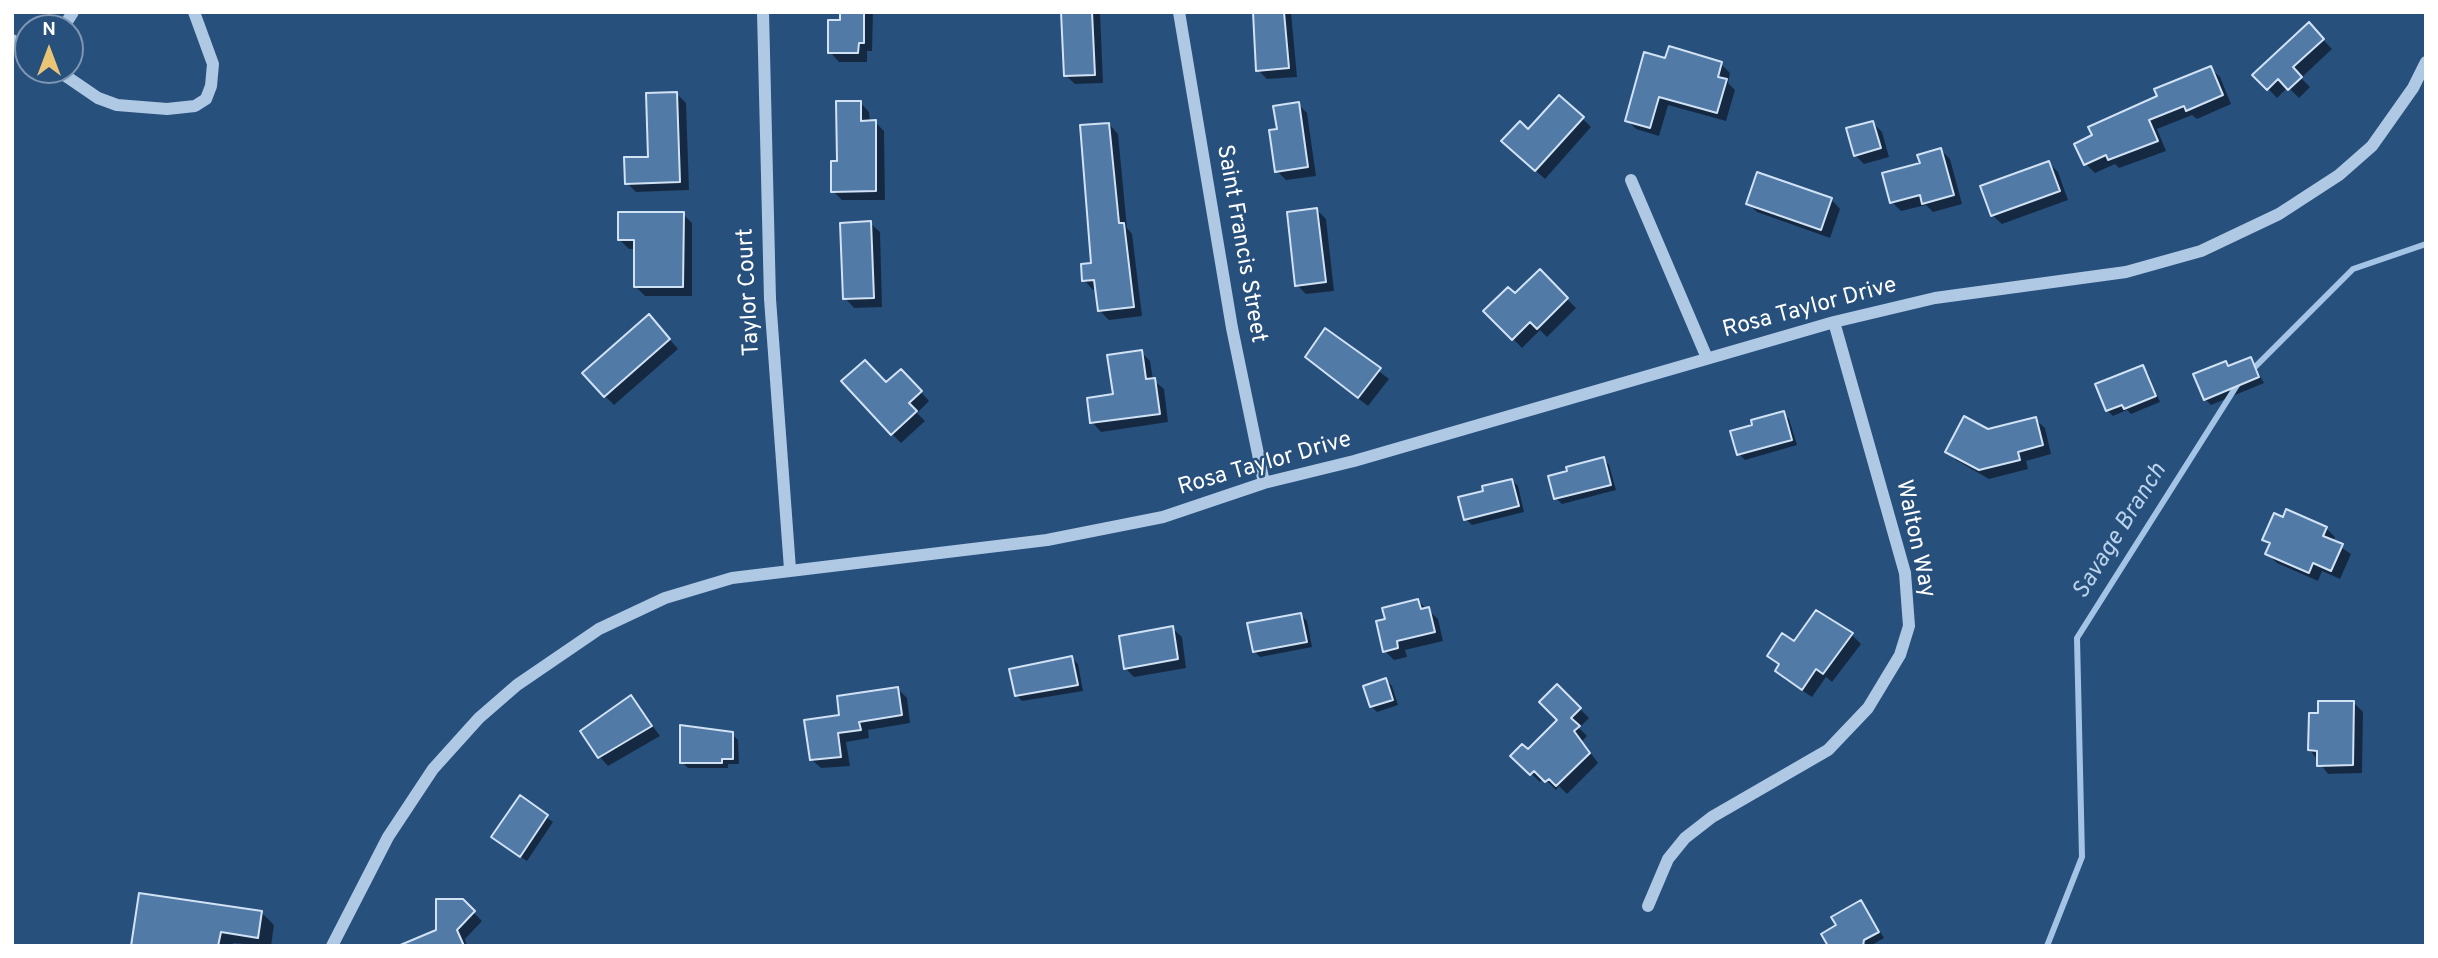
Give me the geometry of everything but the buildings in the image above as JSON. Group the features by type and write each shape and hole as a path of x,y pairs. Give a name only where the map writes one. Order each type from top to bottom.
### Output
{"street":[{"path":"78,84 98,98 117,105 167,109 195,106 206,99 211,86 213,64 194,12"},
{"name":"Taylor Court","path":"763,12 770,299 790,569"},
{"name":"Saint Francis Street","path":"1179,12 1232,328 1264,483"},
{"name":"Rosa Taylor Drive","path":"332,946 388,838 433,769 478,718 517,685 599,629 665,598 732,578 1047,540 1163,517 1264,483 1354,461 1834,322 1935,298 2029,288 2126,272 2201,251 2279,214 2334,178 2372,146 2413,88 2426,62"},
{"path":"1631,180 1707,358"},
{"name":"Walton Way","path":"1648,906 1668,859 1685,838 1712,817 1828,750 1868,708 1900,655 1909,626 1905,573 1834,322"}],"waterway":[{"name":"Savage Branch","path":"2250,372 2353,269 2426,244"},
{"name":"Savage Branch","path":"2047,946 2082,857 2077,638 2239,382"}]}
